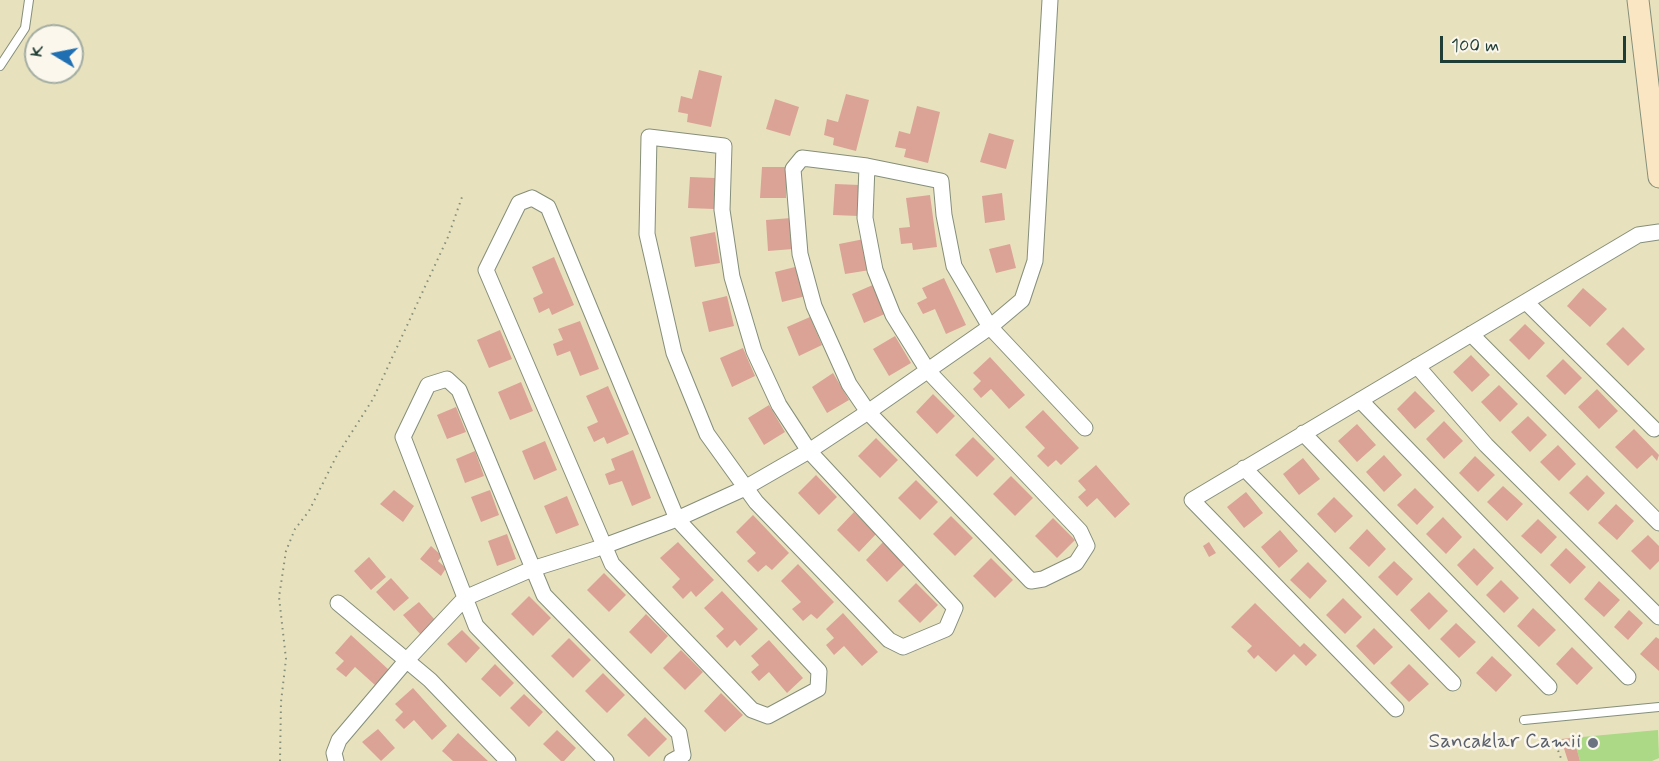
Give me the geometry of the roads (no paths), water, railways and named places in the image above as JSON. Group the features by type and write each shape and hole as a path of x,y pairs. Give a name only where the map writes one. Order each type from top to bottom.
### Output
{"main road":[{"path":"1638,0 1659,177"}],"street":[{"path":"336,761 334,753 339,740 406,661 465,598 532,569 677,519 746,488 809,451 868,412 990,327 1022,300 1035,261 1050,0"},
{"path":"649,137 724,146 722,210 732,277 754,351 779,405 809,451 955,608 946,629 903,647 889,640 756,502 707,434 674,353 646,234 649,137"},
{"path":"867,166 865,218 875,270 893,315 928,371 1080,531 1087,546 1076,563 1043,579 1031,581 868,412 849,384 814,306 800,254 793,169 802,158 867,166 941,181 944,215 954,266 990,327 1085,428"},
{"path":"532,198 548,207 677,519 819,671 818,689 768,716 752,710 612,564 486,270 519,203 532,198"},
{"path":"1396,709 1192,500 1638,235 1659,232"},
{"path":"1526,302 1654,429"},
{"path":"1471,334 1659,523"},
{"path":"1417,366 1486,445 1659,616"},
{"path":"606,761 476,626 404,437 428,385 447,379 459,390 544,595 680,733 683,755 672,761"},
{"path":"1360,400 1628,677"},
{"path":"1303,433 1549,687"},
{"path":"1244,468 1453,683"},
{"path":"338,603 430,680 508,761"}],"lane":[{"path":"0,66 25,28 29,0"},
{"path":"1524,720 1659,707"}],"place":[{"name":"Sancaklar Camii","path":"1593,743"}]}
